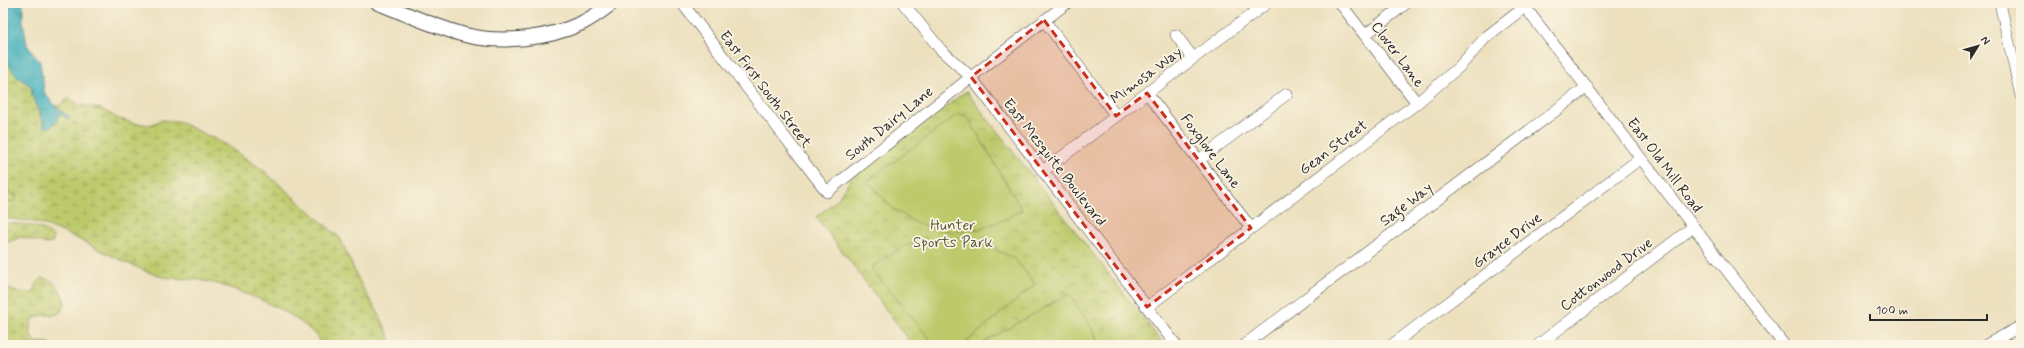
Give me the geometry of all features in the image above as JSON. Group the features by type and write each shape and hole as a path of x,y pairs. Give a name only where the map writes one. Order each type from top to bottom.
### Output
{"main road":[{"path":"378,3 466,35 492,38 522,38 556,33 583,23 612,3"}],"street":[{"name":"East First South Street","path":"682,3 827,192"},
{"name":"East Mesquite Boulevard","path":"903,3 941,50 971,77 1176,345"},
{"name":"South Dairy Lane","path":"827,192 971,77 1067,3"},
{"name":"Mimosa Way","path":"1043,171 1267,3"},
{"name":"Clover Lane","path":"1340,3 1417,103"},
{"path":"2000,3 2021,96"},
{"name":"East Old Mill Road","path":"1526,4 1587,88 1784,345"},
{"name":"Gean Street","path":"1147,307 1417,103 1459,67 1486,38 1526,4"},
{"path":"1365,35 1403,6"},
{"path":"1044,20 1116,116"},
{"path":"1176,35 1194,58"},
{"name":"Sage Way","path":"1244,345 1587,88"},
{"name":"Foxglove Lane","path":"1147,93 1251,228"},
{"path":"1199,160 1287,94"},
{"name":"Grayce Drive","path":"1392,345 1641,158"},
{"name":"Cottonwood Drive","path":"1538,345 1693,227"},
{"path":"1986,345 2021,326"}],"highlighted area":[{"path":"1044,20 1116,116 1147,93 1251,228 1147,307 971,77"}],"green space":[{"path":"3,54 16,76 31,86 44,125 47,128 53,125 57,113 69,117 56,106 61,105 69,98 80,105 101,109 119,119 133,123 150,125 161,120 178,121 227,145 264,171 340,238 362,287 380,316 393,345 322,345 315,334 303,324 270,304 252,296 205,281 159,276 130,265 74,237 40,223 3,218 3,204 15,201 17,197 10,193 3,182"},
{"name":"Hunter Sports Park","path":"966,91 1164,345 913,345 816,217 837,200 853,176"},
{"path":"958,114 967,116 1022,210 1003,220 980,229 953,232 916,223 892,208 868,181"},
{"path":"3,182 10,193 17,197 15,201 3,204"},
{"path":"3,223 24,224 38,227 49,233 54,238 52,243 47,244 21,237 3,244"},
{"path":"960,238 986,245 1015,259 1035,284 963,345 935,345 871,268 906,245"},
{"path":"42,278 51,281 57,286 62,293 65,302 63,308 58,314 39,316 32,320 30,332 34,342 50,343 52,345 3,345 3,283 13,291 33,293 37,283"},
{"path":"1069,294 1092,328 1099,345 979,345"}],"water":[{"path":"3,3 23,3 23,20 27,45 40,62 45,94 59,110 69,117 70,120 58,113 58,120 51,127 44,127 40,111 32,96 31,86 16,76 3,54"}]}
